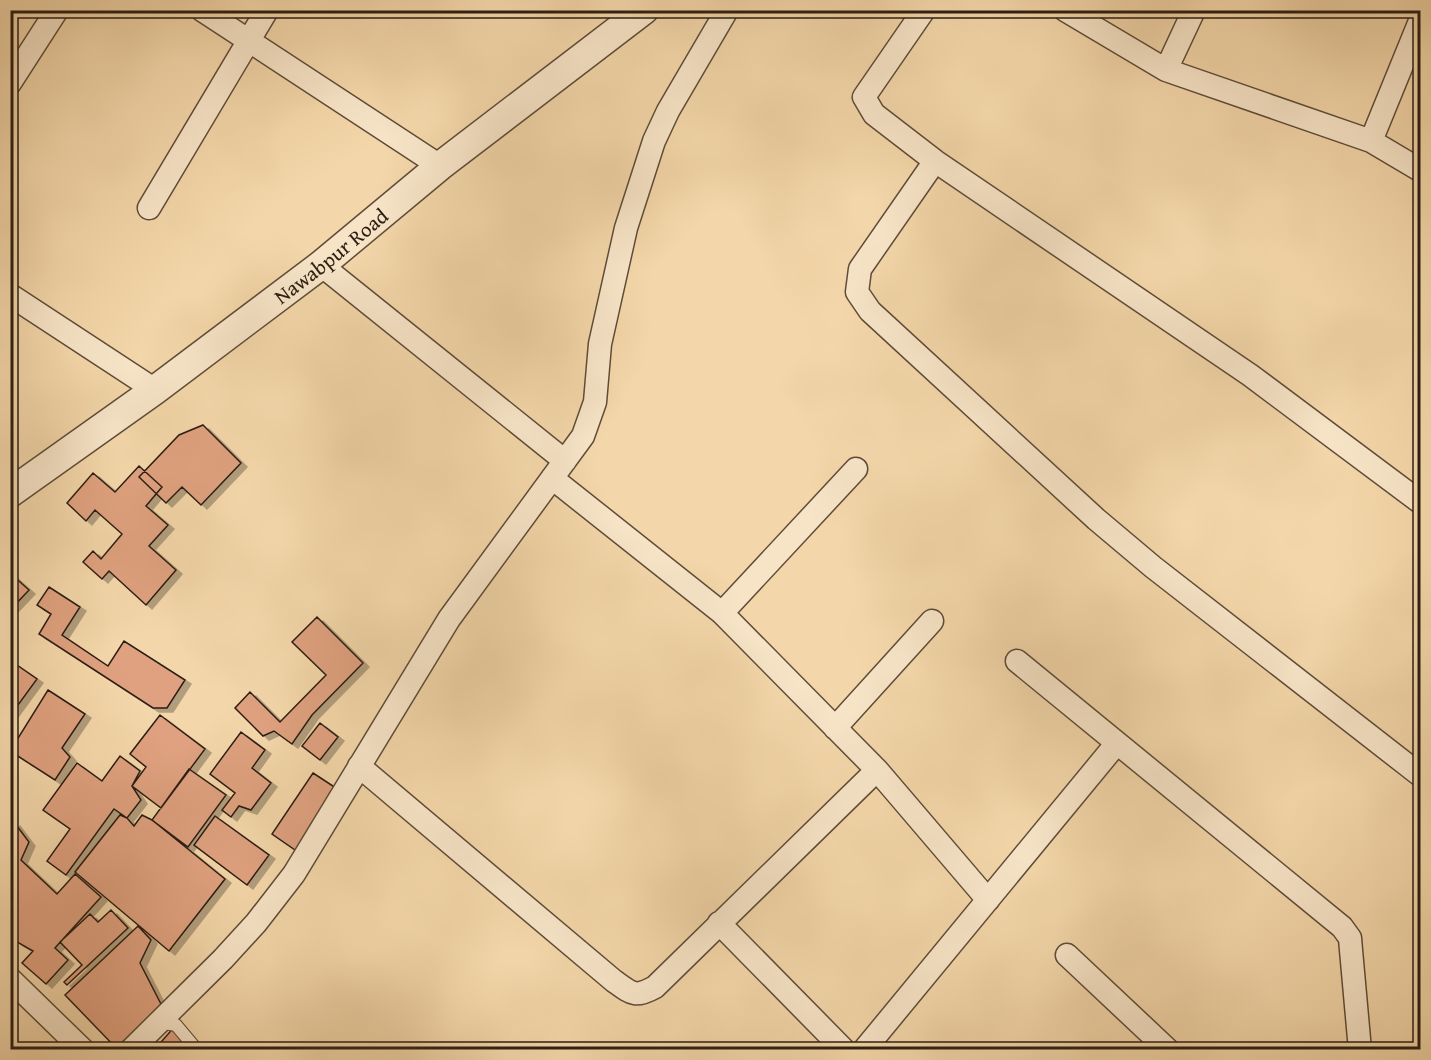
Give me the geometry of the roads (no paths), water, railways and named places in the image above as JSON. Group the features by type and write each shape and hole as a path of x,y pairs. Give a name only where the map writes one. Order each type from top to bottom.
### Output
{"street":[{"path":"10,83 57,10"},
{"path":"202,10 440,166"},
{"path":"149,208 267,10"},
{"name":"Nawabpur Road","path":"10,493 155,390 321,265 440,166 644,10"},
{"path":"132,1050 256,923 294,874 449,619 583,436 595,402 600,345 626,228 654,141 668,111 727,10"},
{"path":"924,10 864,97 874,114 934,161 1250,375 1420,502"},
{"path":"1065,10 1166,69 1371,141 1420,170"},
{"path":"1166,69 1194,10"},
{"path":"1371,141 1420,21"},
{"path":"934,161 860,269 857,292 870,311 1096,519 1153,567 1420,775"},
{"path":"321,265 722,613 877,770 988,900"},
{"path":"10,295 155,390"},
{"path":"722,613 856,469"},
{"path":"835,728 932,621"},
{"path":"1017,661 1342,927 1350,938 1352,950 1360,1050"},
{"path":"864,1050 1117,743"},
{"path":"359,766 631,994 642,994 655,987 877,770"},
{"path":"719,923 844,1050"},
{"path":"1067,955 1168,1050"},
{"path":"10,979 83,1050"}],"lane":[{"path":"159,1022 176,1025 197,1050"}]}
